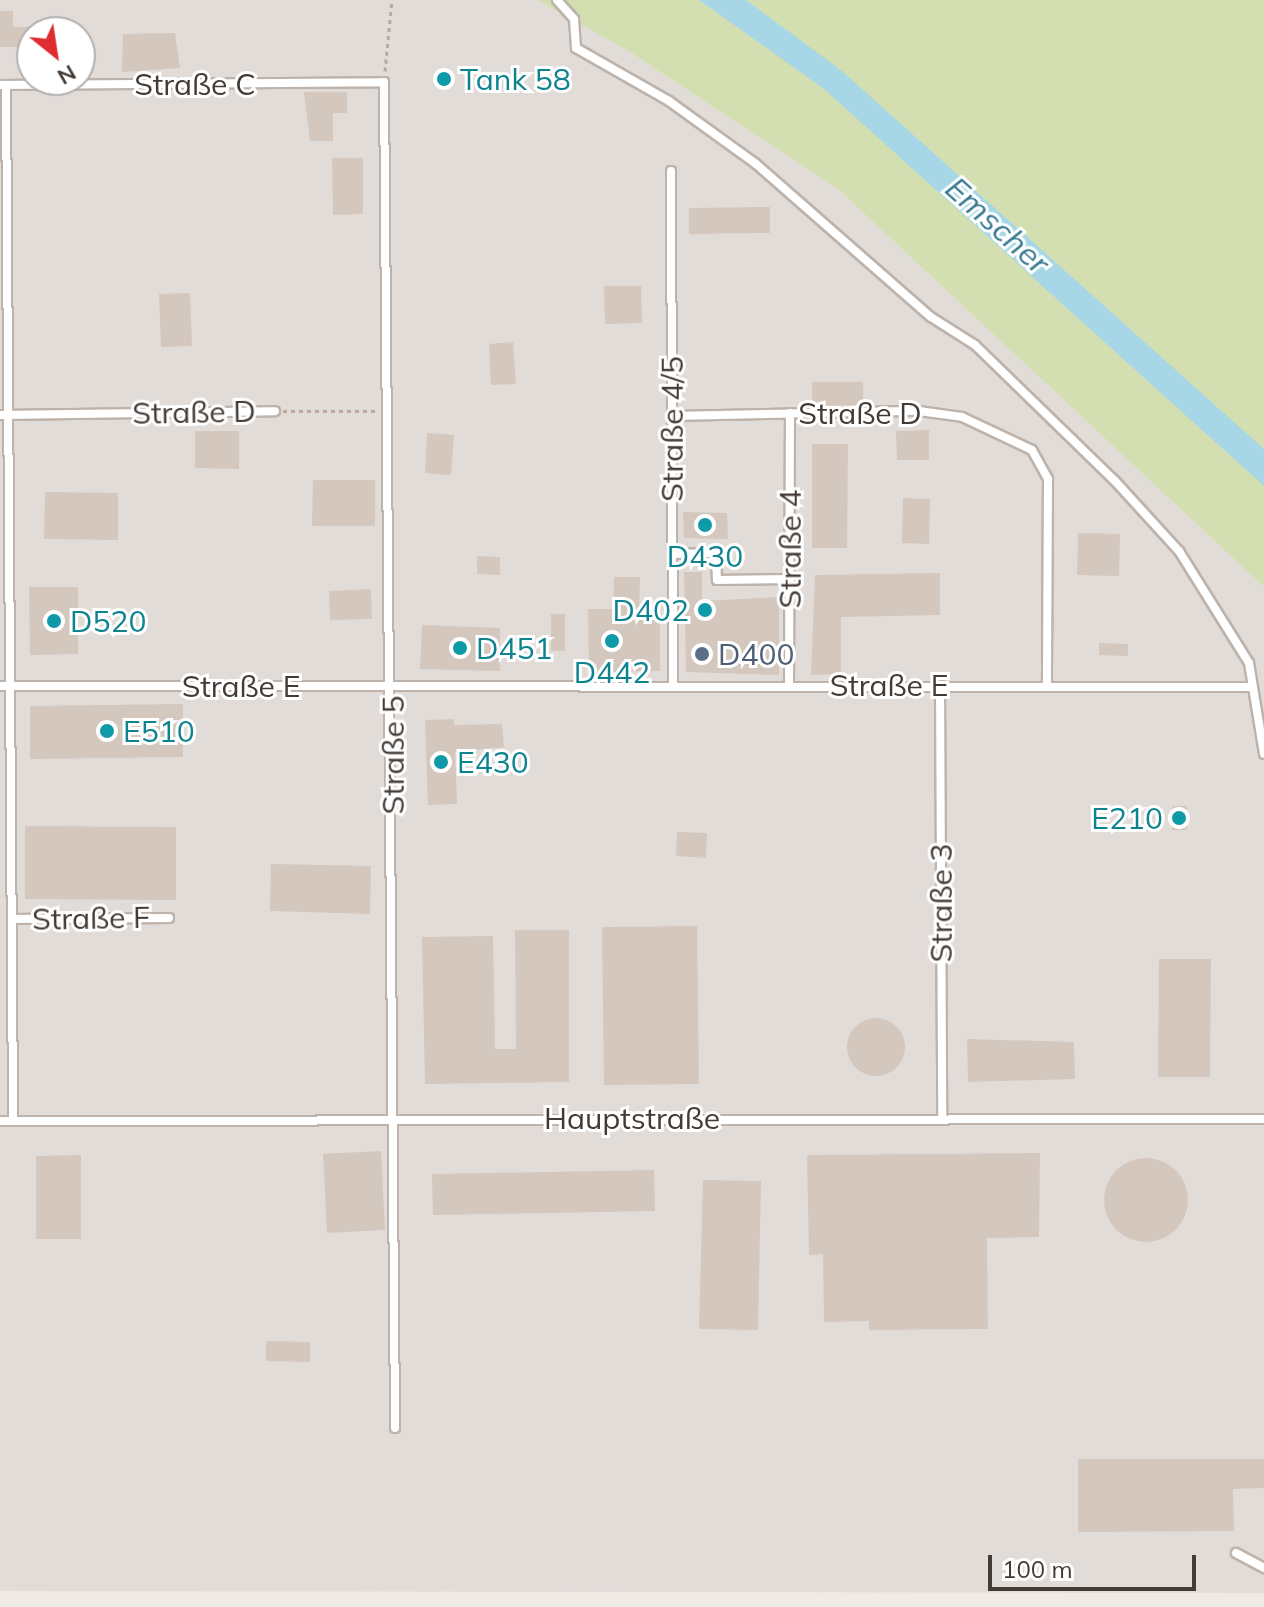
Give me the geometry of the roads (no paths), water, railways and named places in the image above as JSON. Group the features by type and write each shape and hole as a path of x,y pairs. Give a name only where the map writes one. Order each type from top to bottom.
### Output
{"lane":[{"path":"557,0 574,19 576,48 669,101 756,164 931,317 975,345 1115,481 1179,551 1249,663 1250,687 1264,754"},
{"name":"Straße C","path":"3,85 384,82"},
{"name":"Straße 5","path":"384,82 393,687 395,1428"},
{"path":"3,85 3,415 11,685 13,1121"},
{"name":"Straße 4/5","path":"671,171 673,686"},
{"name":"Straße D","path":"3,415 275,411"},
{"name":"Straße D","path":"672,416 790,413 864,416 919,411 962,417 1002,433 1039,456 1048,479 1047,685"},
{"name":"Straße 4","path":"789,686 790,413"},
{"path":"672,554 716,553 717,580 790,579"},
{"name":"Straße 3","path":"940,685 942,1120"},
{"name":"Straße E","path":"0,686 1250,687"},
{"name":"Straße F","path":"12,919 169,918"},
{"name":"Hauptstraße","path":"0,1121 1264,1119"},
{"path":"1236,1553 1264,1568"}],"water":[{"name":"Emscher","path":"699,0 746,0 842,71 1264,449 1264,486 824,89"}],"place":[{"name":"Tank 58","path":"444,79"},
{"name":"D430","path":"705,525"},
{"name":"D402","path":"705,610"},
{"name":"D520","path":"54,621"},
{"name":"D442","path":"612,641"},
{"name":"D451","path":"460,648"},
{"name":"D400","path":"702,654"},
{"name":"E510","path":"107,731"},
{"name":"E430","path":"441,762"},
{"name":"E210","path":"1179,818"}]}
